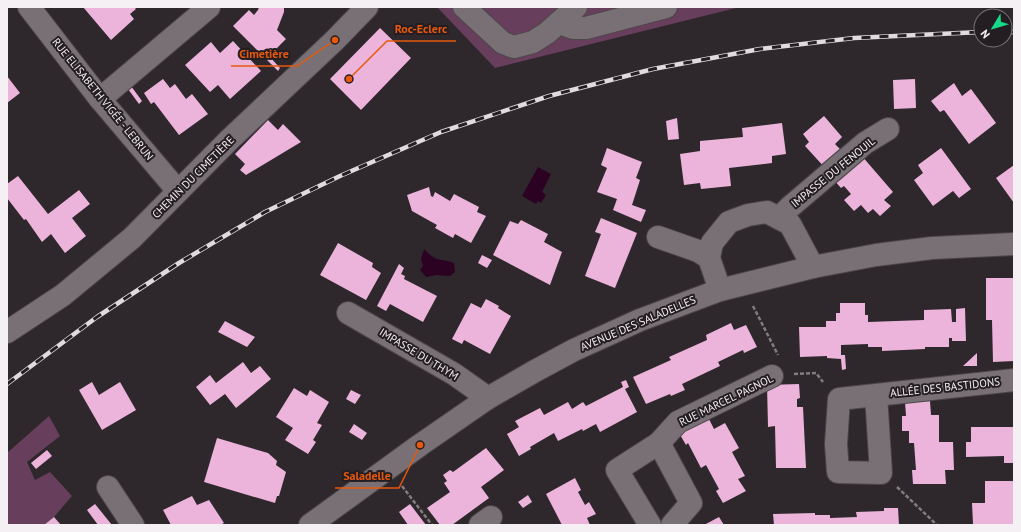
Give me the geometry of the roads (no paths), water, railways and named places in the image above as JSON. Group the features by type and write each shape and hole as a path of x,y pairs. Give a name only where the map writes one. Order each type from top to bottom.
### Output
{"street":[{"name":"RUE ELISABETH VIGÉE - LEBRUN","path":"29,7 100,99 178,191"},
{"path":"100,99 209,7"},
{"name":"CHEMIN DU CIMETIÈRE","path":"7,332 63,296 132,238 229,140 335,40 367,7"},
{"path":"464,7 503,43 514,47 533,42 547,33 560,23 576,7"},
{"path":"560,23 573,28 586,28 666,7"},
{"name":"IMPASSE DU FENOUIL","path":"779,218 865,143 888,129"},
{"name":"IMPASSE DU FENOUIL","path":"709,258 712,243 729,222 748,215 767,212 790,224 813,266"},
{"path":"658,237 698,251 709,258 720,290"},
{"name":"AVENUE DES SALADELLES","path":"310,525 488,398 534,371 580,347 640,320 720,290 813,266 876,255 932,248 1014,244"},
{"name":"IMPASSE DU THYM","path":"348,313 454,374 488,398"},
{"name":"RUE MARCEL PAGNOL","path":"650,525 616,470 659,443 678,422 780,375"},
{"name":"ALLÉE DES BASTIDONS","path":"876,395 881,473 838,472 836,444 839,399 1014,380"},
{"path":"659,443 691,503 672,525"},
{"path":"108,487 133,525"}],"railway":[{"path":"7,384 97,317 179,263 265,212 340,176 441,132 549,96 653,69 760,49 854,38 973,32"}],"place":[{"name":"Cimetière","path":"335,40"},
{"name":"Roc-Eclerc","path":"349,79"},
{"name":"Saladelle","path":"420,445"}]}
